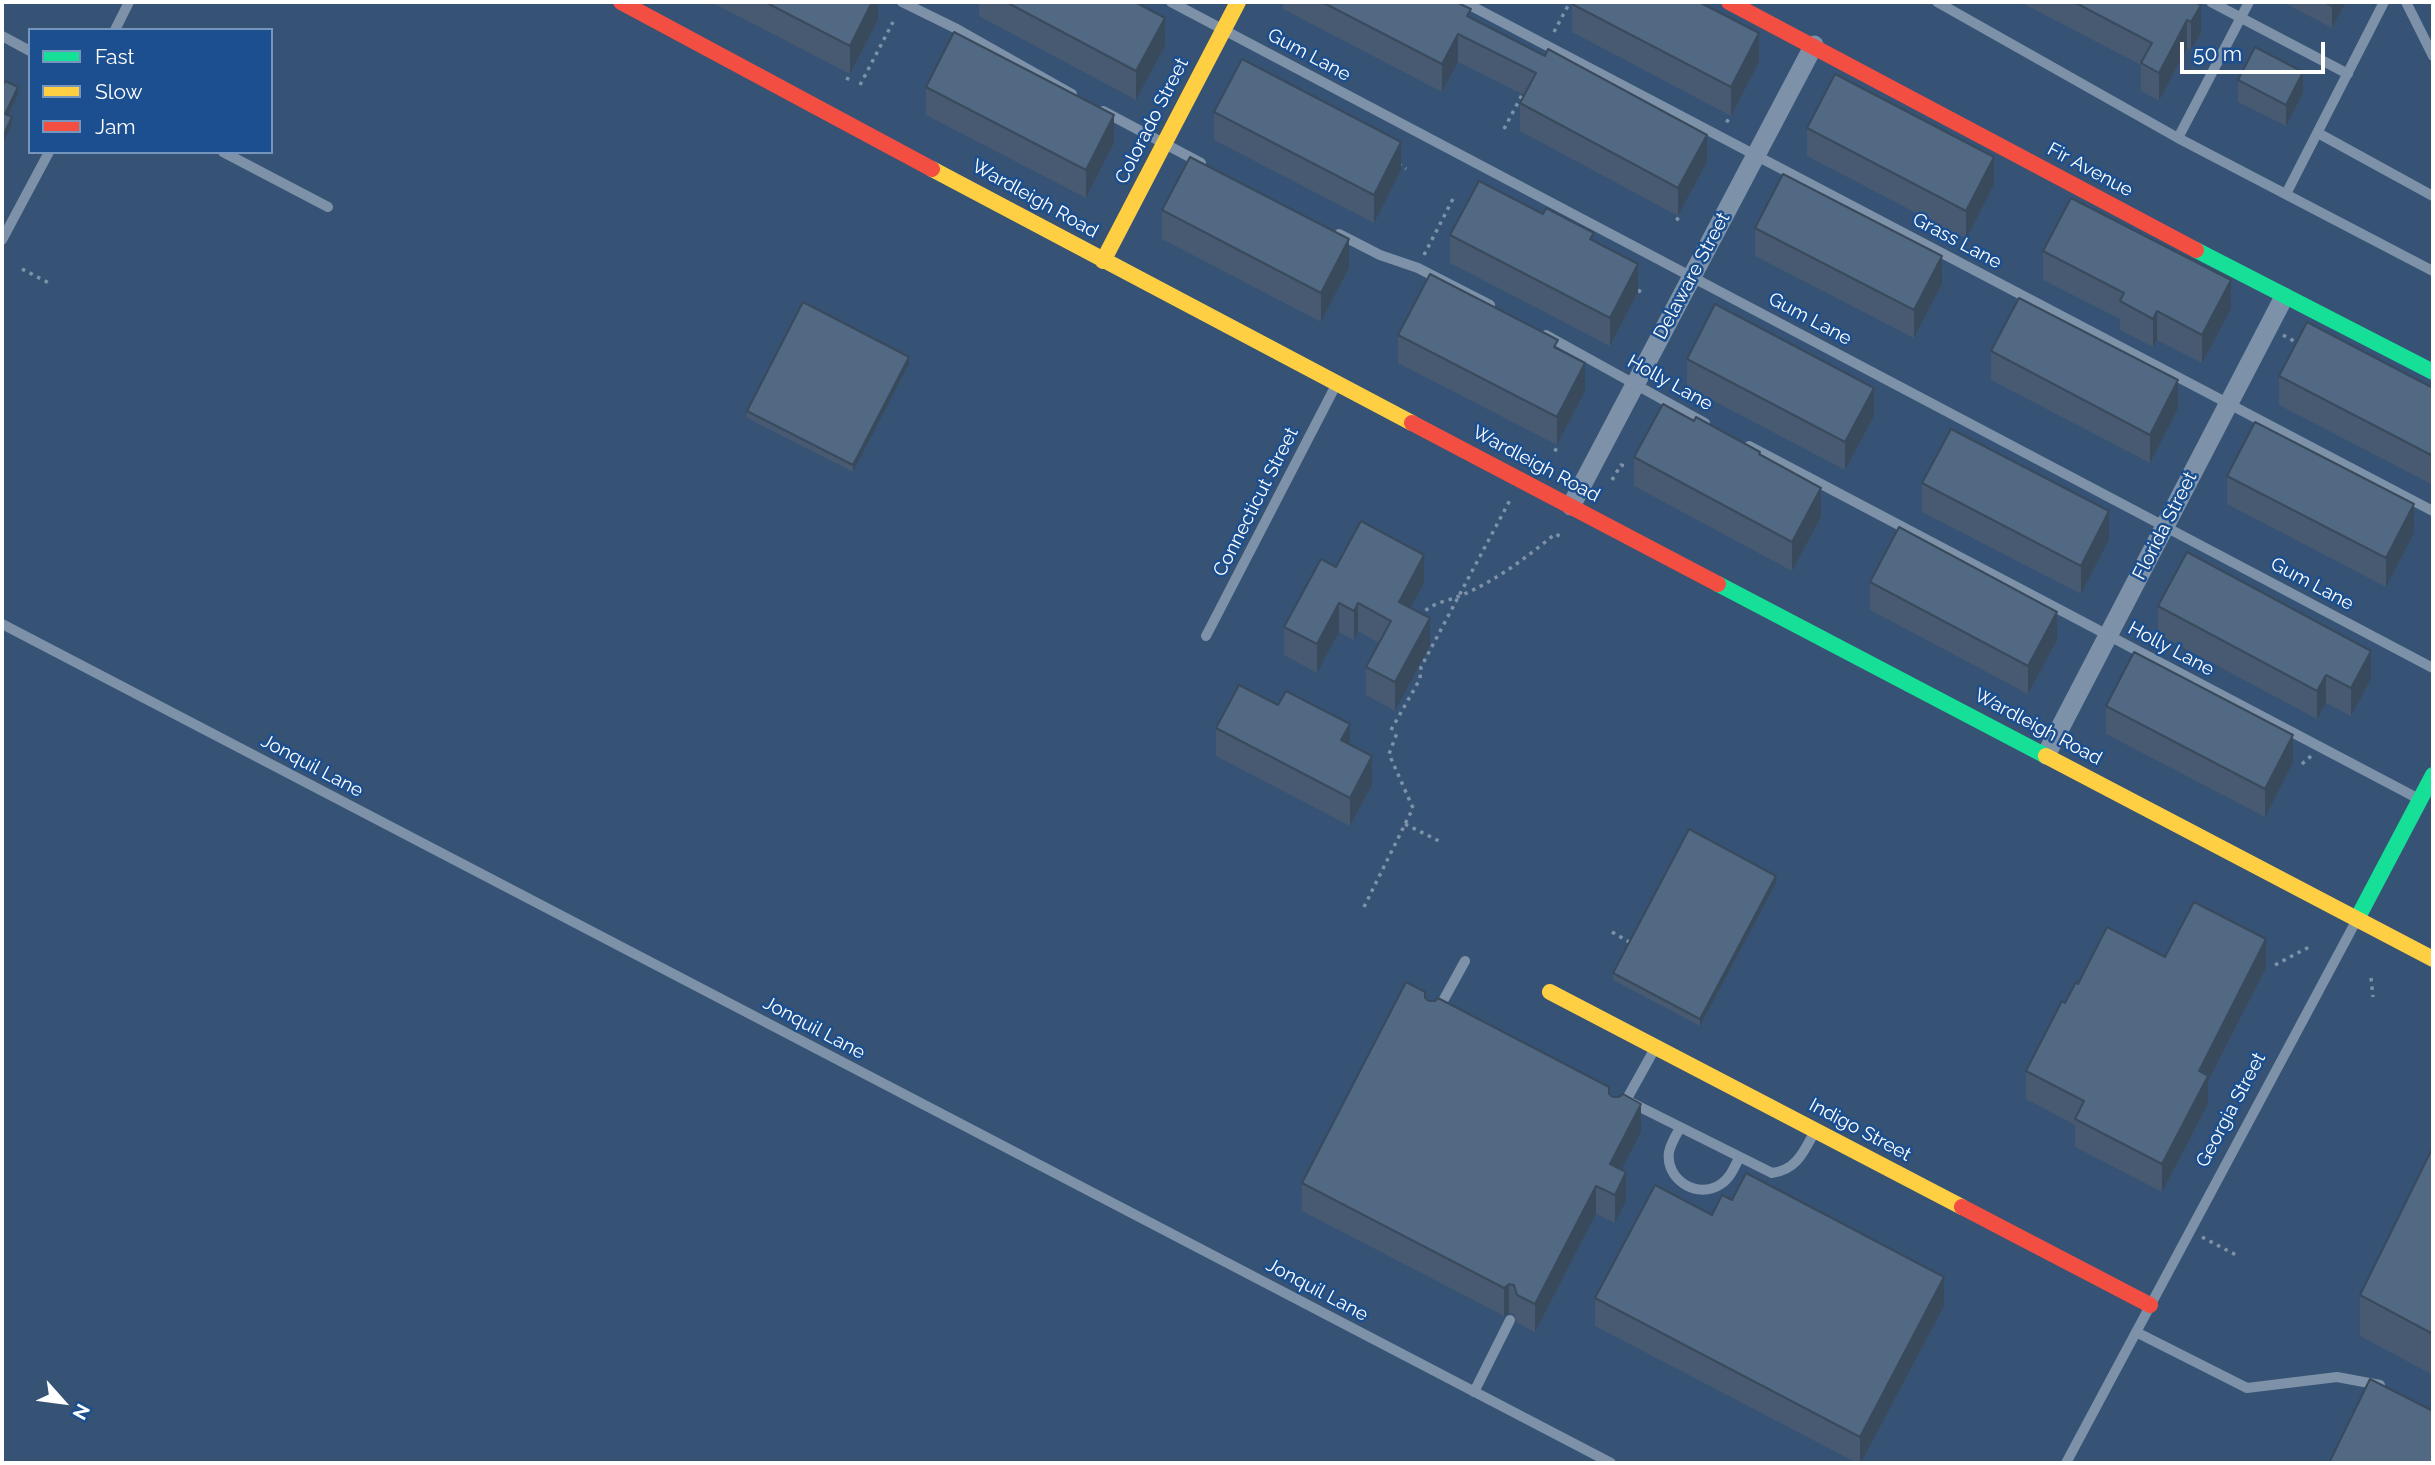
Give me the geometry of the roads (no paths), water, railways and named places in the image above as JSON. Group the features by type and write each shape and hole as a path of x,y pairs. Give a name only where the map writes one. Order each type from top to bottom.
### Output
{"main road":[{"name":"Colorado Street","path":"1103,261 1238,2"},
{"name":"Fir Avenue","path":"1729,2 2284,297 2433,372"},
{"name":"Wardleigh Road","path":"629,4 1103,261 2433,959"},
{"name":"Georgia Street","path":"2357,919 2433,775"},
{"name":"Indigo Street","path":"1550,992 2150,1305"}],"street":[{"name":"Delaware Street","path":"1571,506 1814,46"},
{"name":"Florida Street","path":"2046,755 2284,297"}],"lane":[{"path":"115,28 129,2"},
{"path":"902,2 957,29 1077,96"},
{"name":"Gum Lane","path":"1171,2 2433,668"},
{"name":"Grass Lane","path":"1464,2 2433,511"},
{"path":"1937,2 2178,138 2433,271"},
{"path":"2211,2 2348,74"},
{"path":"2178,138 2249,2"},
{"path":"2286,194 2384,2"},
{"path":"2406,2 2433,56"},
{"path":"2,36 28,50"},
{"path":"1089,103 1212,168"},
{"path":"2318,133 2433,196"},
{"path":"2,240 48,154"},
{"path":"227,154 328,208"},
{"path":"1332,230 1380,256 1418,268 1496,309"},
{"name":"Holly Lane","path":"1531,327 1714,428"},
{"name":"Connecticut Street","path":"1206,636 1337,383"},
{"name":"Holly Lane","path":"1738,440 2420,800"},
{"name":"Jonquil Lane","path":"2,624 1611,1463"},
{"name":"Georgia Street","path":"2066,1463 2357,919"},
{"path":"1432,1023 1465,961"},
{"path":"1656,1046 1624,1105 1680,1128 1772,1174 1785,1170 1801,1157 1815,1131"},
{"path":"1680,1128 1672,1144 1669,1159 1674,1174 1684,1185 1699,1190 1714,1188 1730,1175 1739,1158"},
{"path":"1474,1392 1510,1320"},
{"path":"2136,1332 2247,1388 2337,1377 2376,1383 2388,1389"}]}
